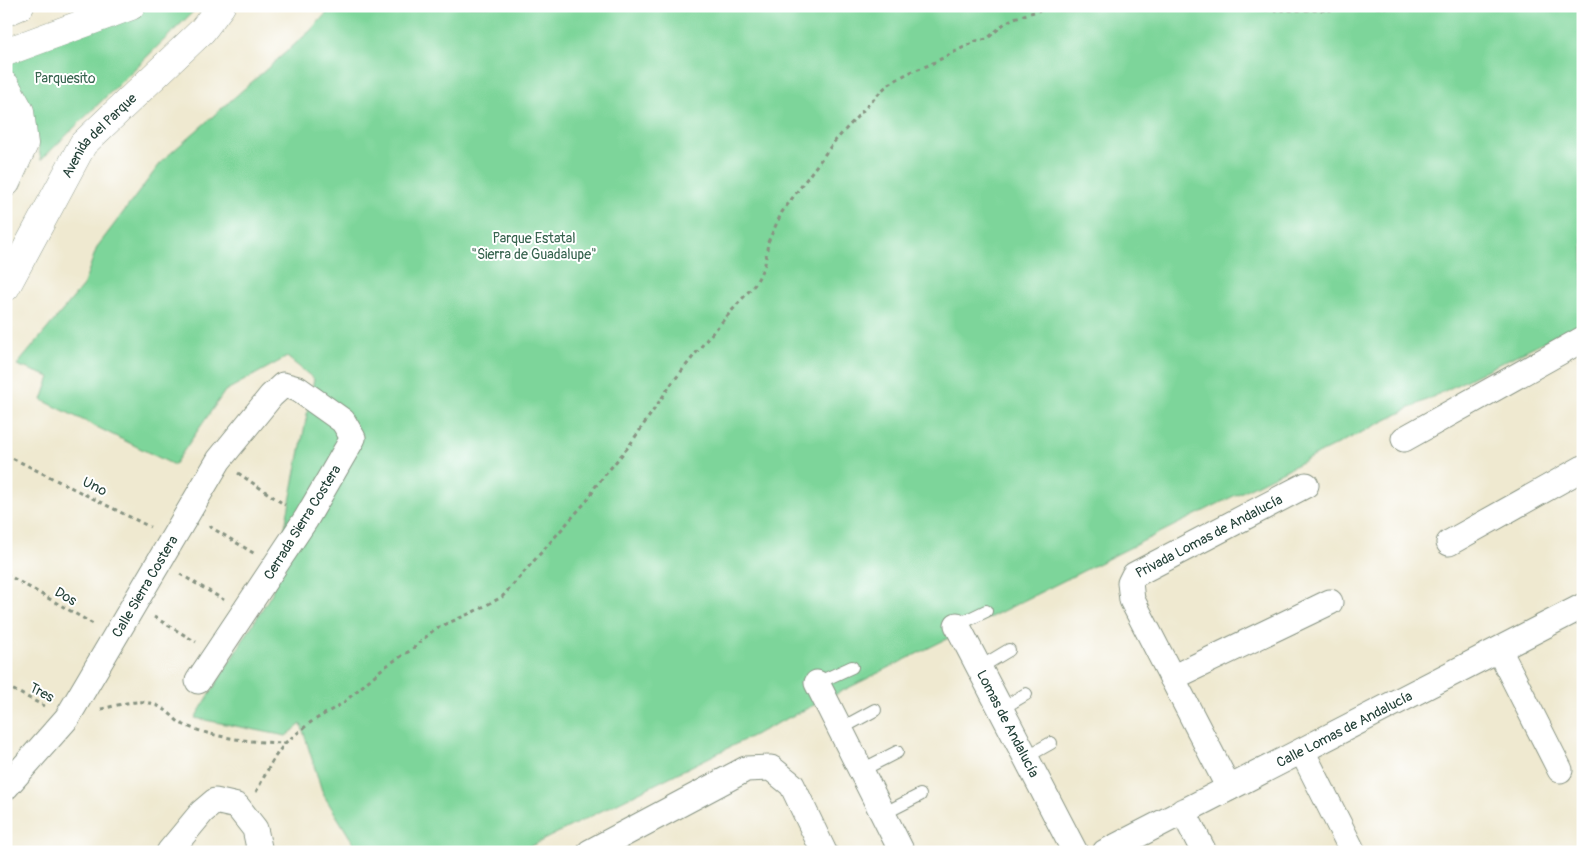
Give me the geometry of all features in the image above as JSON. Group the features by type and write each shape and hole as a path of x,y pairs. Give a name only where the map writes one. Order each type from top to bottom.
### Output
{"street":[{"path":"6,12 20,6"},
{"path":"6,52 131,6"},
{"name":"Avenida del Parque","path":"6,287 83,144 202,31 221,6"},
{"path":"6,86 20,111 24,144 6,183"},
{"path":"1404,439 1583,339"},
{"name":"Calle Sierra Costera","path":"6,787 69,714 219,460 271,396 283,385"},
{"name":"Cerrada Sierra Costera","path":"198,681 306,519 353,438 343,421 298,390 283,385"},
{"path":"1449,543 1583,468"},
{"name":"Privada Lomas de Andalucía","path":"1229,788 1132,600 1130,583 1134,575 1306,485"},
{"path":"1172,678 1330,602"},
{"name":"Calle Lomas de Andalucía","path":"1105,852 1583,606"},
{"name":"Lomas de Andalucía","path":"957,626 1075,852"},
{"path":"1499,650 1560,770"},
{"path":"817,683 902,852"},
{"path":"1302,751 1353,852"},
{"path":"590,852 746,769 771,768 792,784 824,852"},
{"path":"169,852 202,812 215,801 242,812 255,829 260,852"},
{"path":"1183,811 1204,852"}],"lane":[{"name":"Lomas de Andalucía","path":"957,626 986,611"},
{"path":"979,668 1009,650"},
{"path":"817,683 852,668"},
{"path":"1001,709 1026,694"},
{"path":"840,729 875,710"},
{"path":"1026,757 1051,743"},
{"path":"862,770 897,752"},
{"path":"883,814 920,795"}],"path":[{"path":"242,812 285,743 311,722 343,703 383,668 411,650 435,629 502,597 583,505 595,487 629,446 679,375 708,338 756,283 765,264 770,237 782,212 834,142 882,91 908,73 928,65 976,40 987,39 1014,18 1054,6"},
{"path":"1209,6 1228,10 1330,10 1363,6 1407,8 1417,6"},
{"name":"Uno","path":"6,455 173,538"},
{"path":"219,460 306,519"},
{"path":"188,513 275,566"},
{"path":"159,562 244,611"},
{"name":"Dos","path":"6,574 115,637"},
{"path":"134,604 216,654"},
{"name":"Tres","path":"6,686 69,714"},
{"path":"69,714 117,704 148,702 170,713 180,724 212,734 254,742 285,743"}],"green space":[{"name":"Parquesito","path":"143,6 199,6 41,160 30,105 6,70 6,55"},
{"name":"Parque Estatal \"Sierra de Guadalupe\"","path":"333,6 1583,6 1583,322 519,852 359,852 323,794 301,724 286,736 195,718 272,593 314,379 287,357 225,391 174,465 42,400 50,377 17,365 83,286 97,247 163,160 310,31"}]}
